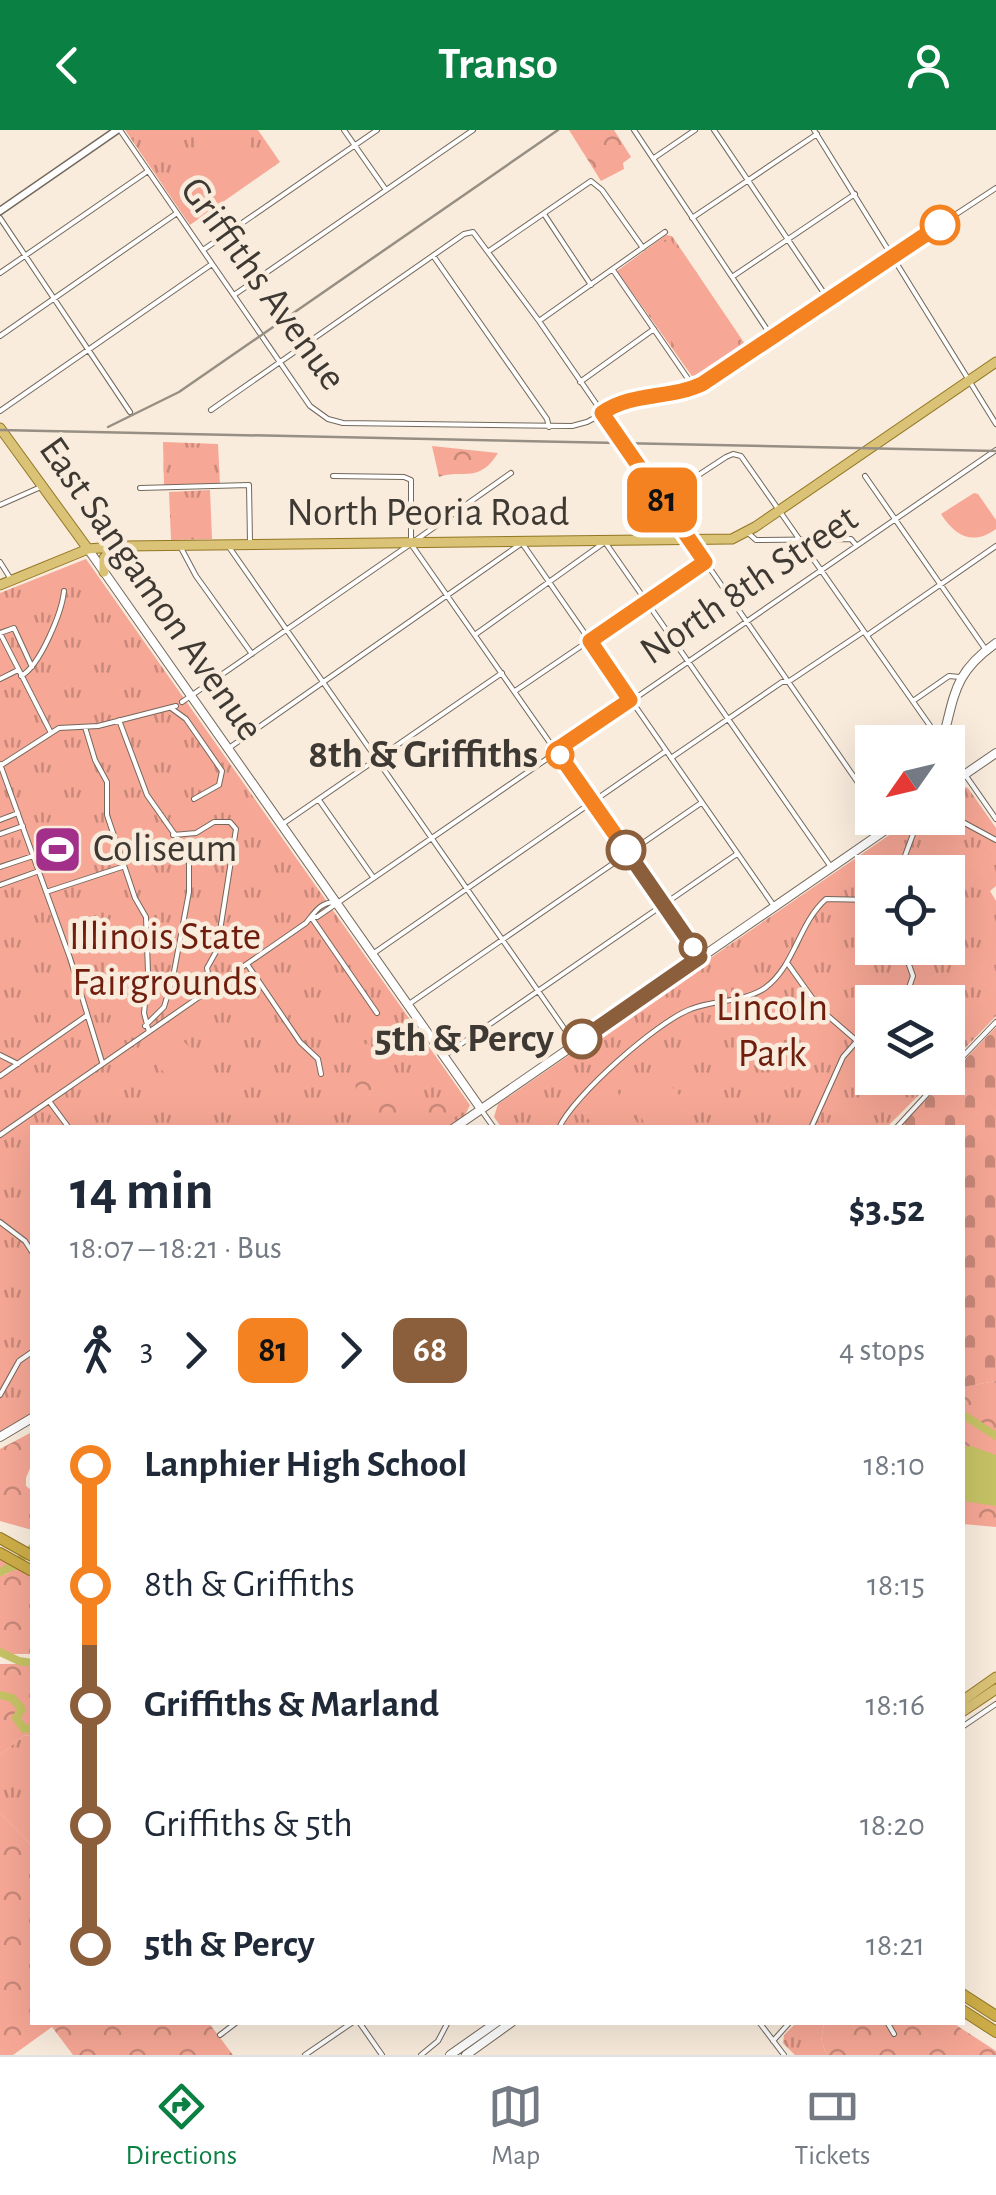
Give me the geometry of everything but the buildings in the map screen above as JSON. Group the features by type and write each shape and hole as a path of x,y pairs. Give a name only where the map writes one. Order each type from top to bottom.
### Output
{"highway":[{"path":"1,1539 30,1555"},
{"path":"0,1553 30,1570"},
{"path":"965,1998 996,2016"},
{"path":"965,2012 996,2032"}],"main road":[{"path":"747,532 996,362"},
{"name":"East Sangamon Avenue","path":"0,428 481,1109"},
{"name":"North Peoria Road","path":"0,585 88,549 115,547 690,541 727,540 747,532"},
{"path":"104,572 104,557 115,547"},
{"path":"947,725 960,677 973,660 996,643"},
{"path":"965,773 996,753"},
{"path":"458,1125 878,835"},
{"path":"468,1092 480,1098 497,1098"},
{"path":"465,1120 472,1106 468,1092"},
{"path":"0,1437 30,1419"},
{"path":"969,1700 996,1678"},
{"path":"969,1700 996,1689"},
{"path":"450,2055 492,2025"},
{"path":"466,2055 508,2025"}],"street":[{"name":"Griffiths Avenue","path":"119,130 310,406 328,420 549,426"},
{"path":"119,130 0,215 130,412"},
{"path":"344,130 386,190"},
{"path":"202,250 377,130"},
{"path":"234,295 474,130"},
{"path":"634,130 772,337"},
{"path":"653,158 696,130"},
{"path":"714,130 828,299"},
{"path":"692,218 815,132 996,424"},
{"path":"0,273 148,171"},
{"path":"488,251 591,181 602,190 643,248"},
{"path":"434,256 549,426 580,424 630,399 694,388 996,188"},
{"path":"732,277 855,194"},
{"path":"544,212 591,286"},
{"path":"0,336 177,213"},
{"path":"212,410 473,232 855,779"},
{"path":"538,322 666,232"},
{"path":"0,411 212,264"},
{"path":"613,270 694,388"},
{"path":"580,382 654,329"},
{"name":"North 8th Street","path":"0,1136 247,964 327,902 336,902 373,878 986,456 996,454"},
{"path":"662,499 726,457 742,456 930,725"},
{"path":"182,702 511,473"},
{"path":"333,476 411,480 412,544 700,957"},
{"path":"865,476 986,650"},
{"path":"140,488 248,485 250,544"},
{"path":"0,506 43,486"},
{"name":"North Peoria Road","path":"747,532 756,540 851,539 856,545"},
{"path":"476,634 605,542 832,867"},
{"path":"228,749 522,543 774,906"},
{"path":"228,544 575,1044"},
{"path":"180,545 196,576 252,654"},
{"path":"671,758 782,682 788,682 866,633 996,546"},
{"path":"0,562 12,581"},
{"path":"515,691 705,562"},
{"path":"0,679 32,667 48,638 64,590"},
{"path":"32,667 14,628 0,632 51,733"},
{"path":"282,826 502,673"},
{"path":"913,701 949,676 960,677"},
{"path":"103,1064 0,765 68,725 85,727 176,706"},
{"path":"169,707 186,719 222,772 219,785 194,799"},
{"path":"119,720 146,795 185,849 189,862 184,930 164,1007 145,1026"},
{"path":"85,727 107,782 106,814 147,925 145,1026 149,1032"},
{"path":"372,954 666,751"},
{"path":"965,775 996,819"},
{"path":"0,787 8,784"},
{"path":"319,800 373,878"},
{"path":"408,1005 701,803"},
{"path":"0,820 18,814"},
{"path":"172,834 196,834 221,820 230,822 236,830 217,950 207,968 212,988"},
{"path":"965,823 996,840"},
{"path":"0,834 23,826"},
{"path":"444,1056 737,854"},
{"path":"0,867 33,856"},
{"path":"46,892 124,867"},
{"path":"0,885 38,871"},
{"path":"561,1125 595,1083 668,1020 706,1003 759,991 788,964 792,948 823,902 829,898 855,899"},
{"path":"310,917 378,1013"},
{"path":"247,964 303,1046 318,1059 321,1074"},
{"path":"788,964 820,1010 855,1039"},
{"path":"0,1076 88,1015"},
{"path":"965,1054 996,1022"},
{"path":"812,1125 836,1068 855,1041"},
{"path":"0,1055 18,1064"},
{"path":"899,1125 926,1095"},
{"path":"50,1101 66,1125"},
{"name":"East Sangamon Avenue","path":"481,1109 492,1125"},
{"path":"0,1222 30,1249"},
{"path":"0,1395 19,1361 30,1353"},
{"path":"969,1700 982,1714"},
{"path":"965,1725 996,1704"},
{"path":"220,2035 232,2025"},
{"path":"305,2055 351,2025"},
{"path":"358,2025 382,2055"},
{"path":"421,2055 438,2041 446,2025"},
{"path":"762,2025 784,2055"},
{"path":"772,2042 787,2025"},
{"path":"888,2025 894,2034"}],"green space":[{"path":"125,130 258,130 280,162 190,225"},
{"path":"211,130 249,130 250,134 247,166 225,189 194,149 195,140"},
{"path":"569,130 614,130 631,157 623,163 624,169 601,181"},
{"path":"193,170 215,200 187,220 164,187"},
{"path":"666,235 672,236 747,347 699,380 694,379 617,271"},
{"path":"670,238 697,289 654,318 623,274"},
{"path":"706,292 739,345 696,376 665,332 665,326"},
{"path":"163,442 218,444 220,484 164,486"},
{"path":"432,446 498,453 477,472 439,477"},
{"path":"210,490 212,539 171,540 169,492"},
{"path":"974,493 996,520 996,529 972,538 958,533 941,514"},
{"name":"Illinois State Fairgrounds","path":"86,559 470,1105 465,1115 451,1125 30,1125 30,1416 0,1433 0,593"},
{"name":"Lincoln Park","path":"965,787 996,828 996,886 990,891 996,901 996,1016 965,1048 965,985 855,985 855,1095 919,1095 889,1125 500,1125 494,1117 498,1104 855,859 855,965 965,965 965,855 860,855 889,835 965,835"},
{"path":"996,1027 996,1381 965,1387 965,1125 902,1125 931,1095 965,1095 965,1059"},
{"path":"382,1030 386,1039 376,1073 383,1085 414,1109 441,1096 453,1103 458,1115 443,1125 358,1125 355,1063 367,1043 375,1045 374,1033"},
{"path":"174,1039 187,1044 192,1057 187,1070 174,1075 161,1070 156,1057 161,1044"},
{"path":"186,1077 198,1085 212,1125 173,1125 167,1091 174,1081"},
{"path":"609,1079 638,1124 596,1125 577,1110"},
{"path":"651,1081 672,1087 688,1104 658,1125 646,1125 624,1090"},
{"path":"996,1381 996,1527 965,1524 965,1386"},
{"path":"30,1433 26,1486 30,1489 30,1529 0,1521 0,1449"},
{"path":"0,1559 8,1563 4,1575 16,1568 30,1577 30,1654 0,1654"},
{"path":"0,1664 30,1664 30,1735 23,1736 0,1755"},
{"path":"30,1735 30,1844 0,1813 0,1755 23,1736"},
{"path":"0,1813 30,1844 30,2025 210,2025 233,2055 73,2055 52,2027 13,2055 0,2055"},
{"path":"794,2025 824,2025 821,2041 827,2055 795,2055 783,2043 784,2035"},
{"path":"824,2025 956,2025 996,2051 996,2055 827,2055 821,2041"}],"shaded area":[{"path":"965,1447 996,1455 996,1506 965,1501"}],"waterway":[{"path":"965,1416 996,1436"},
{"path":"0,1572 30,1550"},
{"path":"0,1652 30,1663"},
{"path":"0,1695 12,1698 22,1709 16,1718 24,1729 30,1728"}],"railway":[{"path":"108,427 179,392 558,130"},
{"path":"0,430 996,451"}],"bus line":[{"name":"81","path":"626,850 556,750 630,700 590,641 705,562 602,413 630,399 685,391 702,384 940,225"},
{"name":"68","path":"582,1039 700,957 626,850"}],"place":[{"name":"8th & Griffiths","path":"560,755"},
{"name":"Coliseum","path":"58,849"},
{"name":"5th & Percy","path":"582,1039"}]}
